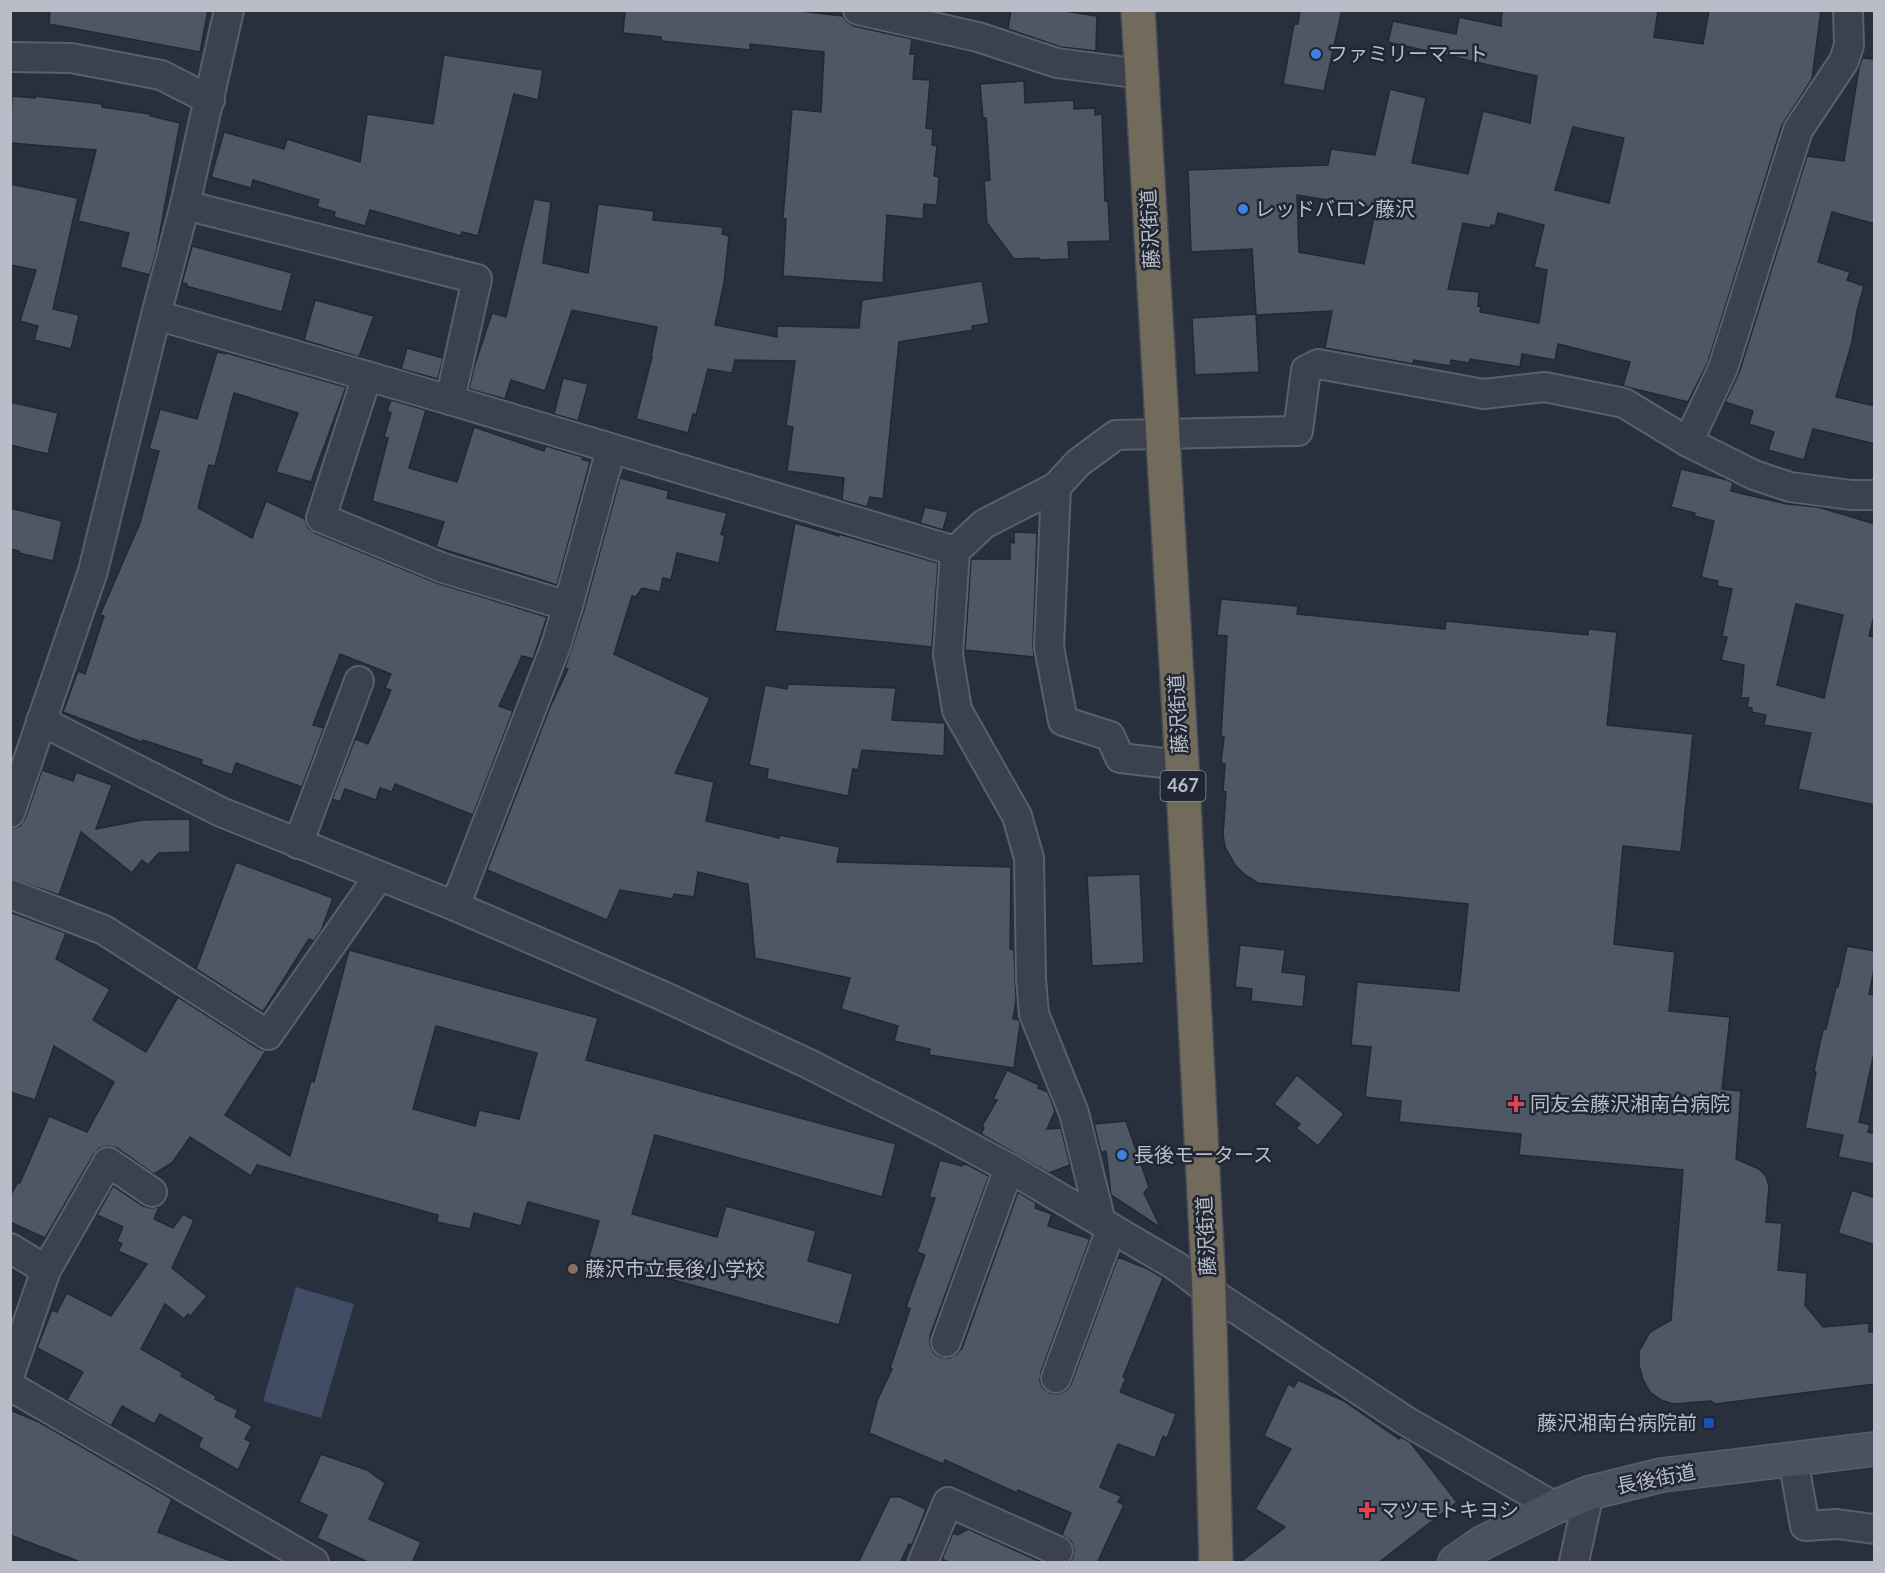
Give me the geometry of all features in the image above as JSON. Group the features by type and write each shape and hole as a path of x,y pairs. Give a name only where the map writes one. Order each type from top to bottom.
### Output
{"highway":[{"name":"藤沢街道","path":"1138,10 1182,765 1209,1291 1216,1563"}],"street":[{"path":"10,813 93,572 185,205 230,10"},
{"path":"858,10 978,37 1057,63 1142,74"},
{"path":"1689,442 1724,368 1798,130 1844,62 1849,45 1848,10"},
{"path":"10,57 71,58 161,75 210,100"},
{"path":"185,205 477,279 450,400"},
{"path":"156,315 956,550"},
{"path":"1056,1378 1106,1226 1074,1113 1034,1014 1031,979 1029,858 1017,816 957,710 948,655 956,550 984,524 1056,487 1078,463 1116,435 1298,431 1306,370 1318,364 1484,394 1545,387 1624,403 1689,442 1754,475 1790,487 1851,495 1875,495"},
{"path":"367,376 321,518 443,568 568,606"},
{"path":"455,906 555,648 611,450"},
{"path":"1056,487 1049,647 1063,721 1110,736 1120,758 1182,765"},
{"path":"298,844 359,681"},
{"path":"41,721 221,812 455,906 663,996 809,1064 1009,1168 1176,1266 1209,1291 1406,1421 1555,1507"},
{"path":"10,894 104,930 268,1035 379,876"},
{"path":"10,1374 46,1270 108,1162 152,1192"},
{"path":"946,1342 1009,1168"},
{"path":"10,1248 46,1270"},
{"path":"10,1386 304,1560"},
{"name":"長後街道","path":"1455,1563 1482,1544 1555,1507 1589,1493 1662,1475 1875,1449"},
{"path":"1793,1459 1805,1526 1837,1524 1875,1529"},
{"path":"1574,1563 1589,1493"},
{"path":"923,1563 948,1502 1058,1551"}],"water":[{"path":"296,1287 354,1304 321,1418 263,1401"}],"building":[{"path":"50,10 208,10 200,52 49,24"},
{"path":"625,10 791,10 843,16 854,26 912,39 910,54 915,54 913,79 930,80 926,128 933,129 932,145 937,146 934,176 939,177 937,205 924,204 923,219 887,215 883,283 783,276 786,219 783,218 792,109 821,112 824,52 750,44 750,50 661,41 661,37 623,33"},
{"path":"1011,10 1057,10 1097,16 1096,51 1061,47 1008,29"},
{"name":"ファミリーマート","path":"1300,10 1342,10 1324,91 1283,84 1294,24 1298,24"},
{"path":"1502,10 1658,10 1654,37 1703,44 1709,10 1821,10 1812,79 1782,125 1708,362 1688,402 1623,386 1630,362 1558,344 1555,360 1522,354 1520,367 1470,359 1469,363 1451,360 1450,366 1414,360 1413,364 1325,348 1332,311 1256,315 1259,372 1195,375 1192,318 1256,314 1252,249 1191,252 1188,170 1328,165 1331,149 1375,155 1390,89 1426,98 1412,163 1468,174 1483,111 1530,123 1537,76 1388,42 1393,21 1456,34 1459,17 1501,26","holes":["1573,127 1624,138 1609,203 1555,190","1297,195 1376,208 1364,264 1299,252","1498,213 1544,225 1534,267 1547,270 1539,323 1480,312 1479,292 1448,289 1463,223 1490,228 1491,225 1495,226"]},
{"path":"444,55 543,70 538,100 514,94 478,236 462,232 461,236 370,210 365,226 334,217 335,212 317,207 319,200 253,180 251,188 211,177 224,132 284,149 287,139 360,162 367,114 433,124"},
{"path":"1862,58 1875,59 1875,224 1832,212 1818,262 1850,272 1847,280 1864,286 1852,342 1836,397 1875,406 1875,444 1813,429 1804,460 1768,450 1774,432 1749,424 1753,411 1725,402 1739,373 1807,156 1844,161"},
{"path":"1024,81 1025,103 1074,100 1074,109 1095,108 1095,115 1102,114 1105,201 1108,201 1110,241 1068,242 1069,259 1014,259 987,223 984,181 990,180 986,118 983,118 980,84"},
{"path":"12,96 35,98 35,96 102,104 102,107 150,114 150,116 180,123 150,275 120,267 129,233 78,221 96,150 10,143"},
{"path":"10,184 78,198 53,309 79,315 71,349 34,340 38,326 20,321 36,270 10,265"},
{"path":"534,199 551,202 543,263 588,273 598,204 654,211 653,220 723,227 722,234 729,236 724,283 715,325 777,337 777,326 859,328 862,300 982,281 989,323 972,326 973,330 899,342 883,499 870,497 867,507 842,500 844,478 787,471 793,427 786,426 795,361 735,360 732,373 708,369 696,415 693,414 688,433 636,419 652,357 657,327 572,310 545,391 511,380 505,399 469,389 492,313 506,317"},
{"path":"192,246 292,273 282,312 186,286 187,284 182,283"},
{"path":"315,300 374,316 359,357 304,340"},
{"path":"407,348 443,358 438,379 401,369"},
{"path":"217,352 346,387 311,482 276,472 298,413 234,393 215,466 209,465 198,508 252,538 266,501 305,519 308,528 315,533 437,583 547,617 533,659 522,656 499,706 513,711 473,815 395,784 392,792 380,788 376,800 345,789 340,802 332,799 355,739 368,744 391,690 385,688 391,674 340,654 313,725 324,728 302,787 236,763 232,775 201,764 202,760 143,740 142,742 63,712 78,671 85,674 104,616 100,615 140,523 159,451 149,449 160,409 197,419"},
{"path":"563,378 588,384 578,421 554,414"},
{"path":"391,400 426,410 409,468 457,482 474,427 544,451 546,446 583,457 582,459 590,462 557,585 436,547 444,522 372,501 388,438 384,437 391,413 387,411"},
{"path":"10,402 58,413 48,454 10,445"},
{"path":"1681,469 1728,480 1733,483 1731,491 1787,504 1818,507 1875,524 1875,612 1869,636 1875,637 1875,805 1798,789 1811,733 1764,725 1766,715 1752,712 1752,708 1747,707 1749,698 1741,698 1744,665 1721,660 1727,637 1722,636 1732,589 1717,586 1718,581 1701,577 1714,521 1671,507","holes":["1796,604 1843,615 1824,698 1777,685"]},
{"path":"620,478 669,491 667,498 727,513 721,534 725,536 719,563 677,553 671,580 663,578 660,592 642,588 636,597 632,596 614,654 710,698 675,773 714,782 706,821 779,838 779,835 840,847 837,862 1011,867 1010,949 1014,950 1016,1000 1013,1019 1019,1020 1020,1024 1014,1068 929,1055 930,1049 894,1041 898,1026 841,1009 850,978 755,958 748,884 698,872 694,897 674,894 673,899 620,890 607,920 487,870 550,707 568,669 565,668 584,610"},
{"path":"925,507 948,512 943,530 920,523"},
{"path":"10,508 62,521 53,561 10,549"},
{"path":"795,523 938,563 932,647 775,631"},
{"path":"1014,532 1037,533 1034,657 965,650 971,559 1010,559 1010,542 1014,543"},
{"path":"1221,599 1298,606 1297,614 1445,629 1446,621 1588,635 1588,629 1617,632 1607,725 1693,734 1681,852 1623,846 1614,944 1675,952 1669,1011 1730,1017 1722,1089 1741,1091 1736,1159 1759,1169 1766,1176 1769,1186 1766,1222 1782,1223 1778,1270 1807,1273 1805,1305 1823,1327 1869,1323 1869,1332 1875,1332 1875,1384 1715,1404 1711,1401 1673,1404 1661,1400 1650,1392 1643,1380 1639,1365 1639,1351 1650,1332 1671,1320 1683,1170 1519,1155 1521,1134 1399,1122 1401,1101 1365,1097 1371,1047 1351,1045 1357,982 1459,991 1468,904 1258,883 1235,865 1225,847 1223,835 1226,792 1223,791 1225,764 1221,763 1224,737 1221,736 1227,636 1217,635"},
{"path":"788,684 896,688 892,720 945,723 944,756 862,750 858,770 853,769 848,796 767,779 768,769 749,765 765,685 787,689"},
{"path":"42,770 73,781 76,772 112,785 96,829 142,820 190,819 190,852 159,853 148,865 142,860 132,873 81,832 59,895 10,878 10,829 20,826 25,819"},
{"path":"236,862 333,898 321,931 314,941 309,939 263,1012 196,969"},
{"path":"1140,874 1144,963 1092,966 1087,876"},
{"path":"10,912 66,933 56,959 110,989 93,1020 146,1052 178,997 259,1049 266,1051 225,1115 290,1156 311,1081 314,1082 349,950 598,1018 586,1060 896,1144 882,1197 655,1135 632,1214 717,1237 726,1206 816,1231 808,1261 853,1274 839,1325 589,1257 599,1221 528,1202 521,1226 474,1213 470,1229 437,1222 438,1215 257,1165 251,1176 190,1137 172,1163 154,1174 117,1148 108,1146 100,1148 94,1154 45,1238 10,1222 10,1196 18,1182 20,1183 49,1116 87,1132 114,1082 54,1046 35,1100 10,1092","holes":["436,1026 537,1053 519,1119 479,1110 475,1126 413,1109"]},
{"path":"1240,945 1285,950 1282,972 1306,975 1303,1007 1251,1001 1252,989 1235,987"},
{"path":"1847,946 1875,951 1875,965 1869,994 1875,995 1875,1049 1859,1122 1870,1125 1868,1132 1875,1134 1875,1164 1838,1157 1843,1135 1805,1128 1823,1029 1826,1029"},
{"path":"1007,1070 1039,1085 1038,1088 1048,1092 1055,1111 1047,1129 1061,1128 1070,1165 1049,1173 981,1134 984,1128 982,1126 997,1100 993,1099"},
{"path":"1297,1075 1344,1114 1318,1146 1296,1128 1300,1124 1274,1104"},
{"name":"長後モータース","path":"1126,1121 1149,1187 1144,1193 1161,1228 1111,1195 1106,1151 1101,1153 1094,1124"},
{"path":"940,1160 962,1166 964,1163 989,1176 930,1336 930,1345 934,1353 940,1357 949,1358 962,1348 1018,1192 1036,1203 1035,1208 1052,1214 1048,1226 1090,1239 1041,1372 1040,1381 1043,1388 1050,1393 1059,1394 1067,1390 1071,1384 1118,1257 1148,1269 1163,1278 1123,1377 1126,1378 1120,1392 1176,1414 1167,1438 1163,1436 1155,1458 1118,1444 1100,1487 1121,1496 1118,1502 1124,1505 1097,1563 1069,1563 1074,1549 1071,1541 1062,1535 1071,1513 1018,1490 1017,1493 945,1460 943,1464 869,1433 877,1401 892,1369 890,1368 910,1309 906,1307 925,1255 917,1252 935,1198 929,1197"},
{"path":"113,1186 143,1206 159,1207 154,1219 173,1228 183,1214 194,1220 172,1268 207,1296 190,1317 188,1314 184,1319 165,1304 141,1349 183,1373 181,1376 216,1396 215,1399 238,1410 235,1417 252,1426 245,1439 251,1442 238,1470 198,1447 202,1438 160,1414 154,1424 122,1406 111,1426 67,1400 83,1372 37,1348 52,1310 57,1312 67,1293 111,1316 147,1264 118,1251 122,1244 117,1241 123,1227 97,1215"},
{"path":"1852,1190 1875,1198 1875,1245 1838,1233"},
{"path":"1298,1380 1344,1401 1399,1439 1401,1437 1410,1442 1457,1502 1378,1563 1239,1563 1285,1527 1255,1509 1291,1449 1264,1436 1288,1384 1294,1387"},
{"path":"10,1410 39,1422 172,1499 158,1532 231,1561 230,1563 83,1563 10,1535"},
{"path":"321,1454 367,1470 385,1483 369,1519 421,1542 412,1563 370,1563 317,1538 327,1515 299,1502"},
{"path":"890,1497 900,1497 926,1509 912,1545 909,1544 900,1563 858,1563"},
{"path":"968,1529 1043,1563 951,1563 942,1559 953,1533 958,1535"}],"place":[{"name":"ファミリーマート","path":"1316,54"},
{"name":"レッドバロン藤沢","path":"1243,209"},
{"name":"同友会藤沢湘南台病院","path":"1516,1104"},
{"name":"長後モータース","path":"1122,1155"},
{"name":"藤沢市立長後小学校","path":"573,1269"},
{"name":"藤沢湘南台病院前","path":"1709,1423"},
{"name":"マツモトキヨシ","path":"1367,1510"}]}
